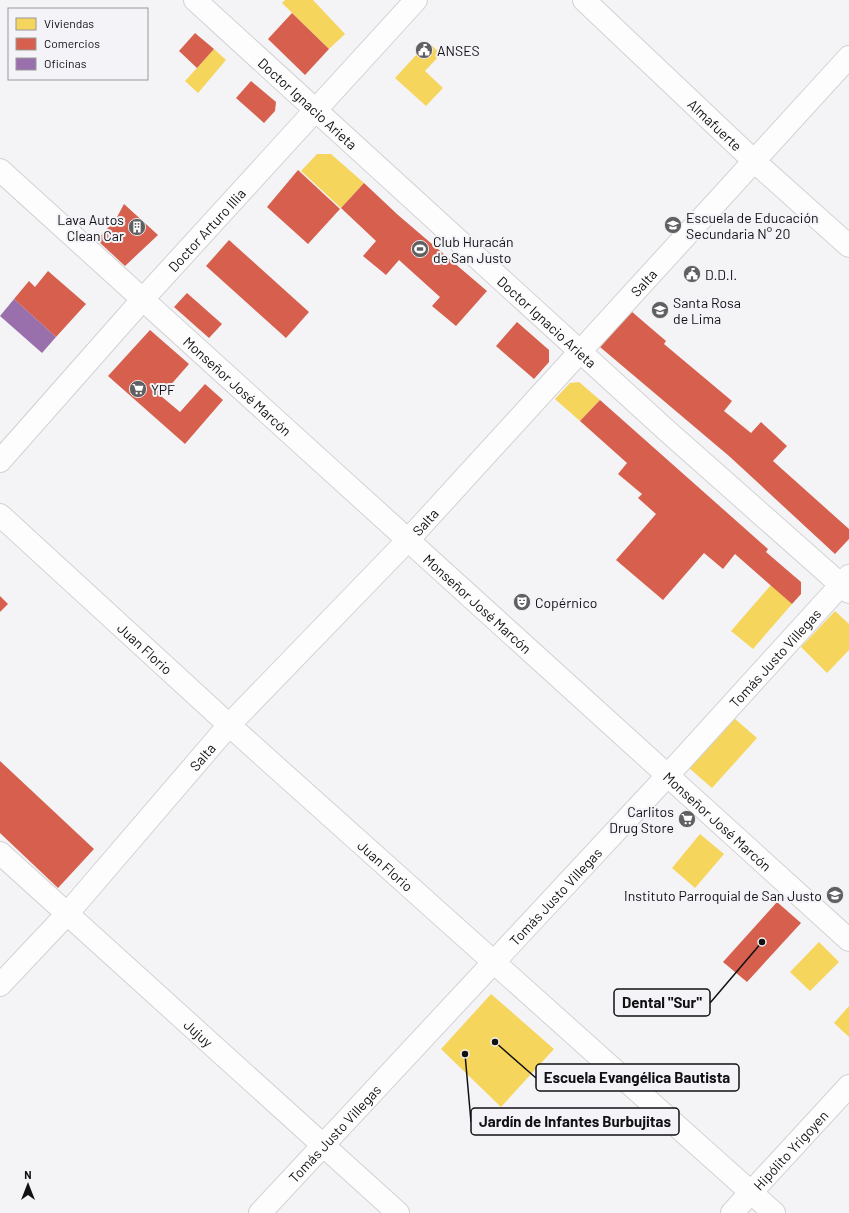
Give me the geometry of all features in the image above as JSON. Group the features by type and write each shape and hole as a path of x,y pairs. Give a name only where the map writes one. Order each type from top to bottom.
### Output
{"street":[{"name":"Doctor Ignacio Arieta","path":"195,0 581,350 665,429 846,584"},
{"name":"Doctor Arturo Illia","path":"0,461 143,299 416,0"},
{"name":"Almafuerte","path":"584,0 754,161 849,246"},
{"name":"Salta","path":"0,985 67,914 229,725 408,540 849,57"},
{"name":"Monseñor José Marcón","path":"0,170 849,940"},
{"name":"Juan Florio","path":"0,515 229,725 774,1213"},
{"name":"Tomás Justo Villegas","path":"260,1213 846,584"},
{"name":"Jujuy","path":"0,853 398,1213"},
{"name":"Hipólito Yrigoyen","path":"732,1213 849,1086"}],"building: Viviendas":[{"path":"285,0 313,0 345,34 329,49 282,3"},
{"path":"428,42 441,54 425,71 443,88 426,106 395,78"},
{"path":"214,49 226,60 198,93 185,81"},
{"path":"317,154 331,154 364,183 341,208 301,171"},
{"path":"579,382 600,400 580,421 555,399 570,383"},
{"path":"771,585 792,604 753,649 731,631"},
{"path":"835,611 849,624 849,650 827,673 801,647"},
{"path":"734,718 757,738 712,788 689,768"},
{"path":"700,834 724,854 695,888 672,868"},
{"path":"819,942 839,962 810,991 790,972"},
{"path":"491,994 554,1049 501,1107 441,1049"},
{"path":"849,1006 849,1037 834,1023"}],"building: Comercios":[{"path":"292,13 329,49 305,75 268,39"},
{"path":"195,33 214,49 197,68 179,51"},
{"path":"251,81 276,102 275,111 264,123 236,98"},
{"path":"298,170 340,209 308,244 267,207"},
{"path":"364,183 398,215 487,291 456,326 432,306 440,297 399,260 386,275 363,256 376,241 341,208"},
{"path":"124,204 158,235 125,266 97,240 116,219"},
{"path":"229,240 309,312 286,338 206,266"},
{"path":"48,271 86,304 56,337 14,299 29,281 35,287"},
{"path":"187,293 222,324 209,338 174,307"},
{"path":"631,311 666,341 664,344 732,401 724,411 751,433 761,422 787,446 773,461 849,529 849,539 835,554 729,456 600,347"},
{"path":"517,322 549,350 549,362 534,379 496,346"},
{"path":"150,330 189,364 161,396 180,412 205,384 223,400 185,444 108,376"},
{"path":"600,400 768,549 766,552 801,582 801,594 792,604 735,554 723,569 704,553 663,600 616,560 656,514 638,498 642,494 618,474 627,463 580,421"},
{"path":"0,596 8,604 0,612"},
{"path":"0,761 94,849 58,888 0,833"},
{"path":"777,902 801,923 747,982 723,962"}],"building: Oficinas":[{"path":"14,299 56,337 42,353 0,316"}],"place":[{"name":"ANSES","path":"424,50"},
{"name":"Escuela de Educación Secundaria N° 20","path":"673,225"},
{"name":"Lava Autos Clean Car","path":"137,227"},
{"name":"Club Huracán de San Justo","path":"420,249"},
{"name":"D.D.I.","path":"692,274"},
{"name":"Santa Rosa de Lima","path":"660,310"},
{"name":"YPF","path":"138,389"},
{"name":"Copérnico","path":"522,602"},
{"name":"Carlitos Drug Store","path":"687,819"},
{"name":"Instituto Parroquial de San Justo","path":"835,895"},
{"name":"Dental \"Sur\"","path":"762,942"},
{"name":"Escuela Evangélica Bautista","path":"495,1042"},
{"name":"Jardín de Infantes Burbujitas","path":"465,1054"}]}
